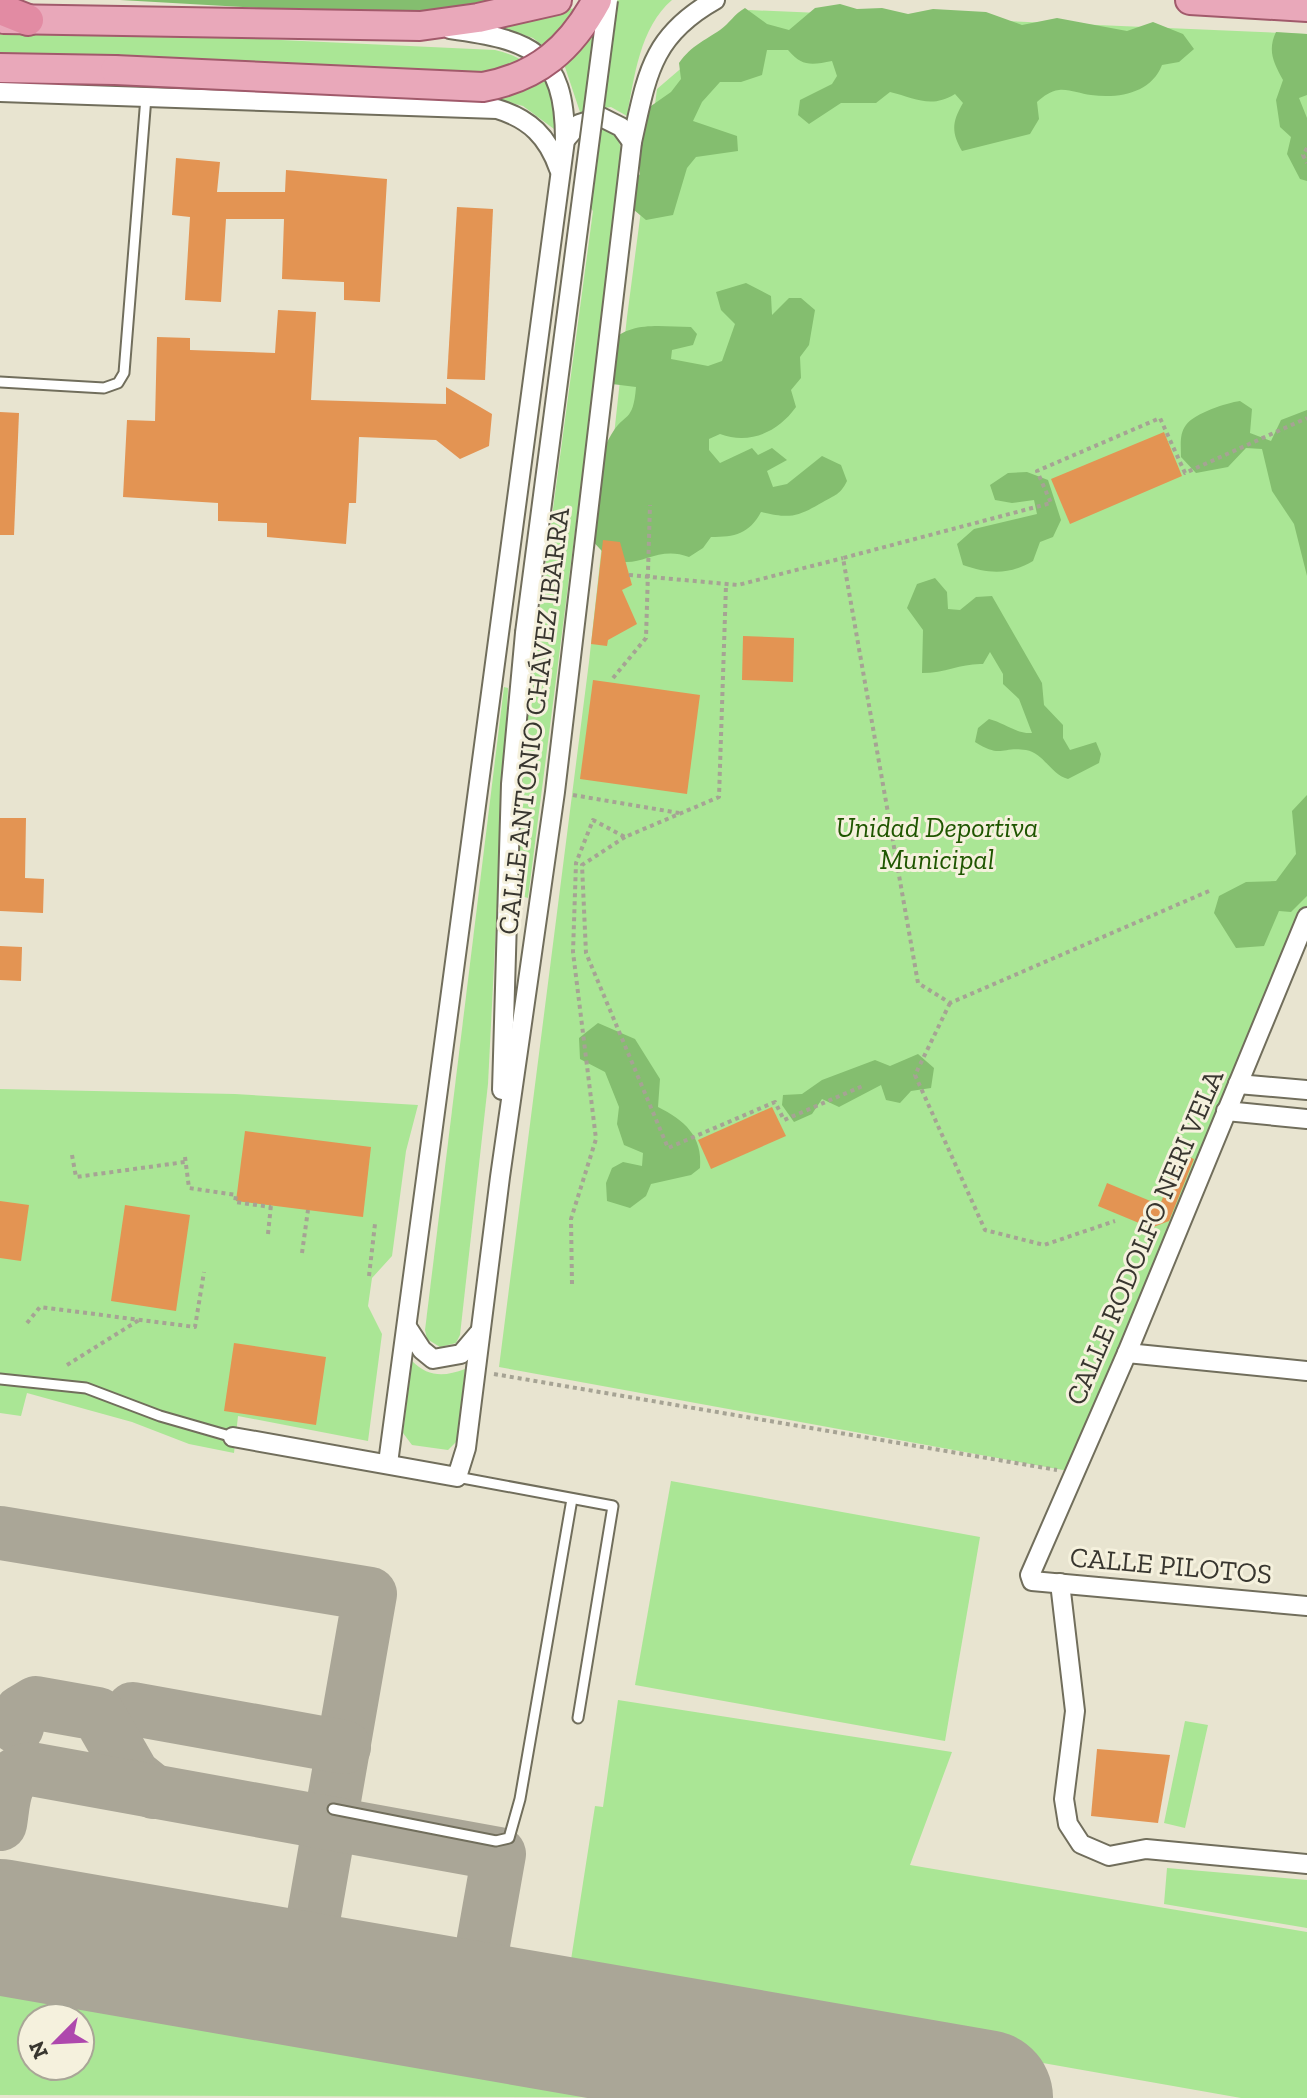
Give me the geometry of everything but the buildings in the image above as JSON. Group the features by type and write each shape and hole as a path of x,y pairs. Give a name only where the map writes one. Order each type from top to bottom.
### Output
{"highway":[{"path":"0,9 21,23"}],"main road":[{"path":"21,23 420,26 478,18 557,0"},
{"path":"0,68 115,70 483,87 506,83 544,65 572,39 597,0"},
{"path":"1190,0 1307,7"}],"street":[{"path":"500,1177 511,784 525,633 608,0"},
{"name":"CALLE ANTONIO CHÁVEZ IBARRA","path":"457,1477 466,1448 478,1334 555,792 632,142 649,67 660,47 675,28 715,0"},
{"name":"CALLE ANTONIO CHÁVEZ IBARRA","path":"388,1463 565,140 565,101 559,83 551,68 533,51 514,41 483,34 420,26"},
{"path":"0,92 497,109 515,115 541,134 553,151 562,179"},
{"path":"565,140 579,124 601,117 621,127 632,142"},
{"name":"CALLE RODOLFO NERI VELA","path":"1031,1578 1307,917"},
{"path":"1238,1084 1307,1090"},
{"path":"1226,1111 1307,1119"},
{"path":"407,1327 422,1350 433,1359 461,1354 478,1334"},
{"path":"1127,1353 1307,1371"},
{"path":"233,1437 457,1477"},
{"name":"CALLE PILOTOS","path":"1031,1578 1307,1606"},
{"path":"1060,1583 1075,1711 1064,1799 1068,1824 1081,1844 1109,1856 1146,1849 1307,1864"}],"lane":[{"path":"0,382 104,388 118,383 124,373 146,97"},
{"path":"0,1379 86,1388 160,1416 233,1437"},
{"path":"457,1477 613,1506 578,1718"},
{"path":"333,1809 496,1841 509,1838 520,1799 572,1499"}],"path":[{"path":"1307,148 1303,155 1307,163"},
{"path":"629,575 738,585 1051,503 1037,471 1160,418 1185,473 1307,418"},
{"path":"613,678 646,638 650,505"},
{"path":"843,558 918,983 950,1003"},
{"path":"726,585 719,797 625,837 582,865 586,953 668,1148 775,1102 784,1120 865,1085"},
{"path":"555,792 682,813"},
{"path":"572,1284 571,1219 596,1139 573,952 576,863 593,820 625,837"},
{"path":"1115,1221 1044,1245 985,1230 915,1075 950,1003 1209,891"},
{"path":"72,1155 76,1177 185,1160 189,1188 236,1195 235,1202 271,1206 268,1234"},
{"path":"302,1253 308,1210"},
{"path":"369,1276 375,1224"},
{"path":"27,1323 40,1307 195,1327 204,1272"},
{"path":"67,1365 139,1320"},
{"path":"475,1371 675,1402 1075,1473"}],"green space":[{"path":"120,0 500,0 433,11 259,8"},
{"path":"620,0 672,0 652,24 640,54 627,116 611,107 580,112 563,61 533,38 498,26 526,17"},
{"path":"840,4 857,9 882,8 908,14 933,9 986,12 1022,25 1057,18 1127,31 1153,22 1183,34 1194,49 1179,62 1162,65 1150,82 1133,92 1112,96 1063,90 1050,93 1037,102 1039,119 1030,134 962,151 954,127 963,103 955,94 930,102 890,92 876,103 841,103 809,124 798,115 800,100 832,84 837,76 832,61 808,63 788,50 767,50 762,75 741,82 720,82 702,102 693,121 737,136 738,151 696,157 687,168 673,215 646,220 634,210 632,185 640,174 638,142 645,120 651,106 671,92 681,79 679,63 689,52 745,8 767,24 789,30 815,8"},
{"name":"Unidad Deportiva Municipal","path":"749,10 1307,34 1307,916 1074,1472 499,1367 589,662 627,317 657,89"},
{"path":"46,29 495,50 522,60 542,77 553,100 554,129 523,106 504,101 0,58 0,33"},
{"path":"1276,32 1307,34 1307,95 1299,98 1307,118 1307,181 1300,179 1287,154 1291,137 1280,127 1276,100 1283,80 1272,51"},
{"path":"600,130 607,130 618,138 623,157 528,898 513,894 529,688 593,211 579,193"},
{"path":"746,283 771,296 772,315 789,298 801,298 815,310 809,345 800,357 801,378 791,390 796,407 781,423 762,434 742,438 720,434 709,439 709,450 720,463 752,448 758,455 772,448 787,460 767,471 773,487 787,484 822,456 841,465 847,481 837,494 807,511 787,516 761,512 746,530 734,535 711,537 703,548 689,557 662,554 628,562 617,561 593,541 596,486 605,447 633,407 636,387 612,384 610,343 637,328 691,327 697,334 693,345 672,350 671,359 708,366 722,361 735,324 721,310 716,292"},
{"path":"1240,401 1252,409 1250,433 1271,441 1281,420 1307,410 1307,576 1294,524 1272,491 1262,449 1246,448 1228,467 1196,473 1181,457 1182,432 1190,421 1211,409"},
{"path":"1027,472 1048,480 1061,520 1053,537 1040,542 1033,561 1016,569 990,571 963,565 957,544 974,529 1037,514 1034,500 1012,503 995,500 990,485 1008,473"},
{"path":"935,578 947,592 948,609 960,610 976,597 992,596 1042,683 1044,705 1063,725 1063,738 1070,750 1096,742 1101,754 1099,763 1068,779 1056,773 1032,752 1018,749 996,751 975,742 978,728 989,719 1021,732 1032,733 1019,699 1003,684 1003,674 990,652 983,664 922,673 923,630 907,608 917,584"},
{"path":"504,687 508,688 488,1084 460,1335 456,1343 440,1347 427,1339 425,1330"},
{"path":"1307,795 1307,896 1291,912 1279,911 1264,946 1236,948 1214,913 1219,896 1246,882 1276,881 1296,854 1292,811"},
{"path":"598,1023 635,1039 660,1079 658,1107 690,1130 700,1157 700,1168 691,1175 651,1184 646,1196 630,1208 607,1201 606,1183 612,1168 623,1162 642,1166 643,1153 624,1145 617,1124 619,1107 605,1072 580,1059 579,1038"},
{"path":"918,1054 934,1068 931,1088 911,1091 900,1103 886,1100 881,1085 839,1107 822,1099 812,1114 794,1122 782,1105 783,1095 802,1094 822,1080 875,1060 890,1066"},
{"path":"0,1089 235,1094 418,1105 406,1151 392,1256 372,1278 368,1306 382,1334 368,1441 238,1416 234,1453 189,1444 132,1422 27,1393 21,1416 0,1413"},
{"path":"412,1361 430,1373 465,1369 457,1441 448,1450 412,1445 403,1433"},
{"path":"671,1481 980,1537 945,1741 635,1685"},
{"path":"618,1700 952,1752 910,1865 1307,1932 1307,2098 1241,2098 568,1979 595,1806 603,1807"},
{"path":"1185,1721 1208,1725 1185,1828 1164,1823"},
{"path":"1167,1868 1307,1880 1307,1928 1164,1904"},
{"path":"0,1970 736,2098 0,2095"}],"taxiway":[{"path":"0,1533 370,1594 304,1972"},
{"path":"17,1727 21,1712 36,1703 98,1714 133,1775 154,1792"},
{"path":"133,1709 344,1747"},
{"path":"0,1824 6,1789 14,1776 31,1769 499,1854 473,2001"}],"runway":[{"path":"0,1927 985,2098"}]}
